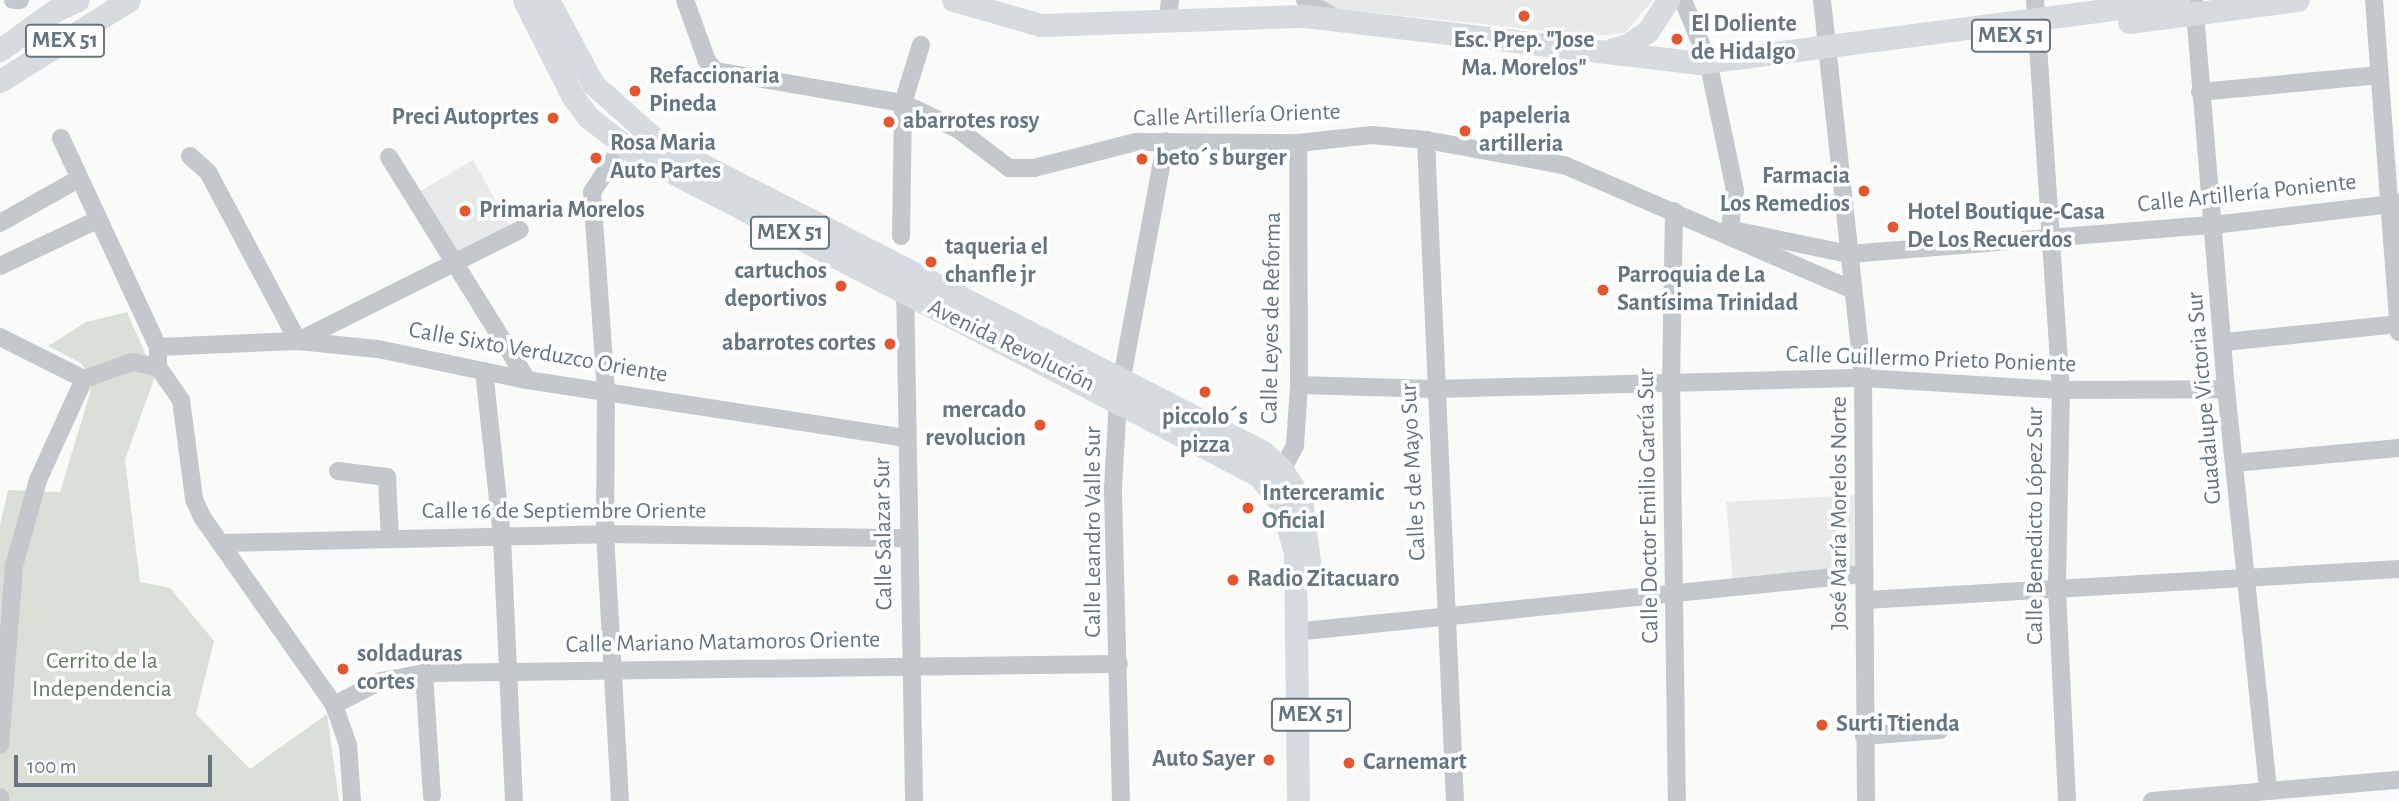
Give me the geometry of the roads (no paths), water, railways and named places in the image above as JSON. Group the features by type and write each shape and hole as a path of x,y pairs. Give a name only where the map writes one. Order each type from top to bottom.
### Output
{"main road":[{"name":"MEX 51","path":"0,50 57,5 78,0"},
{"name":"MEX 51","path":"0,73 105,0"},
{"name":"MEX 51","path":"0,81 129,0"},
{"name":"Avenida Revolución","path":"524,0 573,97 588,117 623,145 905,293 1120,389"},
{"name":"Avenida Revolución","path":"548,0 587,74 644,133 687,159 904,267 1120,389 1246,466 1274,477 1292,533 1302,630 1313,801"},
{"path":"564,0 598,68 605,94"},
{"name":"MEX 51","path":"953,0 1041,25 1169,10 1336,19 1609,50 1705,65 1827,53 2035,17 2298,0"},
{"path":"1609,50 1638,39 1668,0"},
{"name":"Avenida Revolución","path":"1298,801 1302,630"}],"street":[{"path":"13,0 20,0"},
{"name":"Calle Artillería Oriente","path":"685,0 706,61 716,71 903,103 959,130 1009,168 1034,168 1125,144 1166,141 1298,143 1372,135 1426,140 1564,165 1727,232 1849,254"},
{"path":"1305,0 1336,19"},
{"path":"1683,0 1705,65 1735,190 1727,232 1853,290"},
{"name":"José María Morelos Norte","path":"1822,0 1863,378 1866,801"},
{"path":"2374,0 2387,83 2395,203 2399,332"},
{"name":"Guadalupe Victoria Sur","path":"2189,5 2200,92 2225,342 2226,389 2268,790"},
{"name":"Calle Benedicto López Sur","path":"2035,17 2061,390 2057,589 2067,801"},
{"path":"901,236 903,103 921,45"},
{"path":"2200,92 2387,83"},
{"path":"61,138 158,347 158,366 181,400 194,499 220,543 334,705 348,745 352,801"},
{"name":"Calle 5 de Mayo Sur","path":"1426,140 1455,801"},
{"name":"Calle Leandro Valle Sur","path":"1121,801 1113,488 1120,389 1166,141"},
{"name":"Calle Leyes de Reforma","path":"1274,477 1295,446 1299,385 1298,143"},
{"path":"620,801 606,534 606,391 592,192 623,145"},
{"path":"191,156 208,172 298,341 458,264 520,230"},
{"path":"390,157 527,380"},
{"path":"0,223 78,179"},
{"name":"Calle Artillería Poniente","path":"1849,254 2213,225 2395,203"},
{"name":"Calle Doctor Emilio García Sur","path":"1674,211 1671,382 1677,801"},
{"path":"0,266 97,220"},
{"name":"Calle Salazar Sur","path":"904,267 914,801"},
{"path":"2225,342 2399,324"},
{"path":"0,337 84,379"},
{"name":"Calle Sixto Verduzco Oriente","path":"158,347 298,341 378,349 527,380 907,438"},
{"path":"0,745 14,566 38,480 84,379 132,362 158,366"},
{"path":"484,371 502,537 514,801"},
{"name":"Calle Guillermo Prieto Poniente","path":"1299,385 1435,389 1863,378 2061,390 2226,389"},
{"path":"2234,463 2399,448"},
{"path":"338,471 387,477 390,538"},
{"name":"Calle 16 de Septiembre Oriente","path":"220,543 606,534 908,538"},
{"path":"1866,600 2246,575 2399,569"},
{"path":"1302,630 1863,574"},
{"name":"Calle Mariano Matamoros Oriente","path":"334,705 381,681 424,673 912,664 1119,664"},
{"path":"424,673 432,796"},
{"path":"1864,736 1940,730"},
{"path":"2152,801 2268,790 2303,794 2399,780"}],"place":[{"name":"Esc. Prep. \"Jose Ma. Morelos\"","path":"1524,16"},
{"name":"El Doliente de Hidalgo","path":"1677,39"},
{"name":"Refaccionaria Pineda","path":"635,91"},
{"name":"Preci Autoprtes","path":"553,118"},
{"name":"abarrotes rosy","path":"889,122"},
{"name":"papeleria artilleria","path":"1465,131"},
{"name":"Rosa Maria Auto Partes","path":"596,158"},
{"name":"beto´s burger","path":"1142,159"},
{"name":"Farmacia Los Remedios","path":"1864,191"},
{"name":"Primaria Morelos","path":"465,211"},
{"name":"Hotel Boutique-Casa De Los Recuerdos","path":"1893,227"},
{"name":"taqueria el chanfle jr","path":"931,262"},
{"name":"cartuchos deportivos","path":"841,286"},
{"name":"Parroquia de La Santísima Trinidad","path":"1603,290"},
{"name":"abarrotes cortes","path":"890,344"},
{"name":"piccolo´s pizza","path":"1205,392"},
{"name":"mercado revolucion","path":"1040,425"},
{"name":"Interceramic Oficial","path":"1248,508"},
{"name":"Radio Zitacuaro","path":"1233,580"},
{"name":"soldaduras cortes","path":"343,669"},
{"name":"Surti Ttienda","path":"1822,725"},
{"name":"Auto Sayer","path":"1269,760"},
{"name":"Carnemart","path":"1349,763"}],"park label":[{"name":"Cerrito de la Independencia","path":"102,676"}]}
